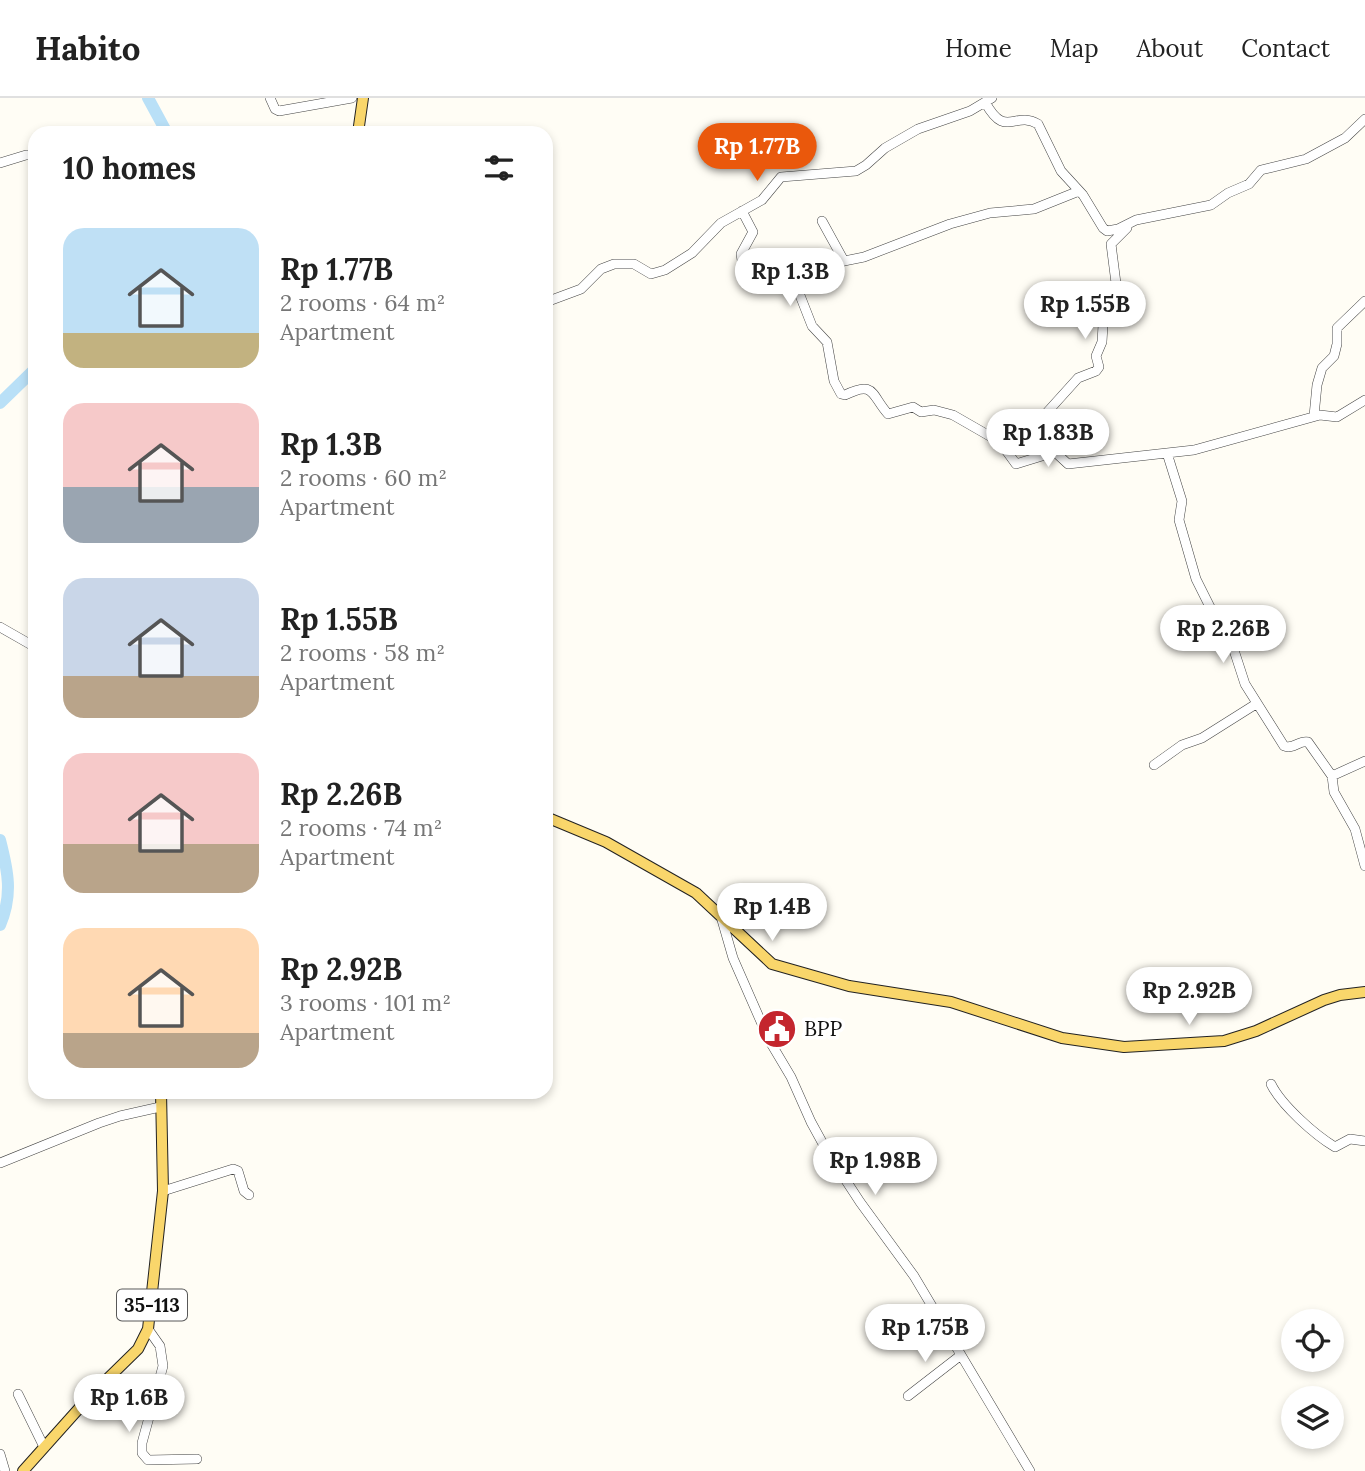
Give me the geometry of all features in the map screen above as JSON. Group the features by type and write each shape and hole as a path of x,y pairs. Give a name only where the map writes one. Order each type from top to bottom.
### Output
{"main road":[{"path":"359,126 363,98"},
{"path":"553,820 606,842 689,889 764,958 779,967 849,986 951,1002 1048,1034 1084,1042 1124,1047 1224,1041 1256,1031 1324,1000 1365,992"},
{"name":"35-113","path":"23,1471 138,1349 148,1329 163,1191 161,1099"}],"street":[{"path":"270,98 275,109 279,111 352,98"},
{"path":"553,299 580,289 601,269 614,264 634,264 651,274 660,272 692,253 714,228 762,200 781,177 856,171 885,148 918,129 970,111 988,100 998,121 1038,124 1060,171 1079,191 1105,230 1112,230 1136,220 1211,205 1249,184 1263,169 1306,159 1345,138 1365,119"},
{"path":"0,163 28,155"},
{"path":"741,211 752,232 741,254 743,267 756,277 766,280 794,280 950,224 990,213 1034,209 1079,191"},
{"path":"1136,220 1111,244 1117,291 1116,296 1104,308 1102,342 1096,356 1099,367 1096,371 1078,378 1038,425 1055,452 1068,464 1201,448 1314,416 1337,417 1365,400"},
{"path":"822,221 844,261"},
{"path":"794,280 812,326 827,342 834,381 841,394 867,388 889,414 913,407 921,412 934,410 948,413 1000,442 1017,464 1055,452"},
{"path":"1314,416 1317,385 1322,368 1334,356 1338,344 1337,328 1365,301"},
{"path":"1167,453 1182,501 1179,520 1196,579 1214,617 1231,641 1245,684 1284,746 1291,747 1303,741 1308,742 1332,775 1334,792 1354,829 1365,866"},
{"path":"0,627 28,643"},
{"path":"1154,765 1182,745 1202,738 1256,704"},
{"path":"1332,775 1365,761"},
{"path":"722,920 733,958 756,1012 778,1058 798,1091 811,1122 843,1178 914,1276 1030,1471"},
{"path":"1271,1084 1292,1113 1335,1147 1350,1139 1365,1141"},
{"path":"0,1163 99,1123 160,1107"},
{"path":"163,1191 233,1169 238,1171 244,1191 248,1195"},
{"path":"148,1329 160,1346 163,1366 142,1443 142,1453 148,1460 197,1459"},
{"path":"908,1396 961,1355"},
{"path":"18,1394 44,1447"},
{"path":"0,1454 5,1471"}],"waterway":[{"path":"148,98 163,126"},
{"path":"0,403 28,376"},
{"path":"0,840 8,883 7,903 0,925"}],"place":[{"name":"BPP","path":"777,1029"}]}
